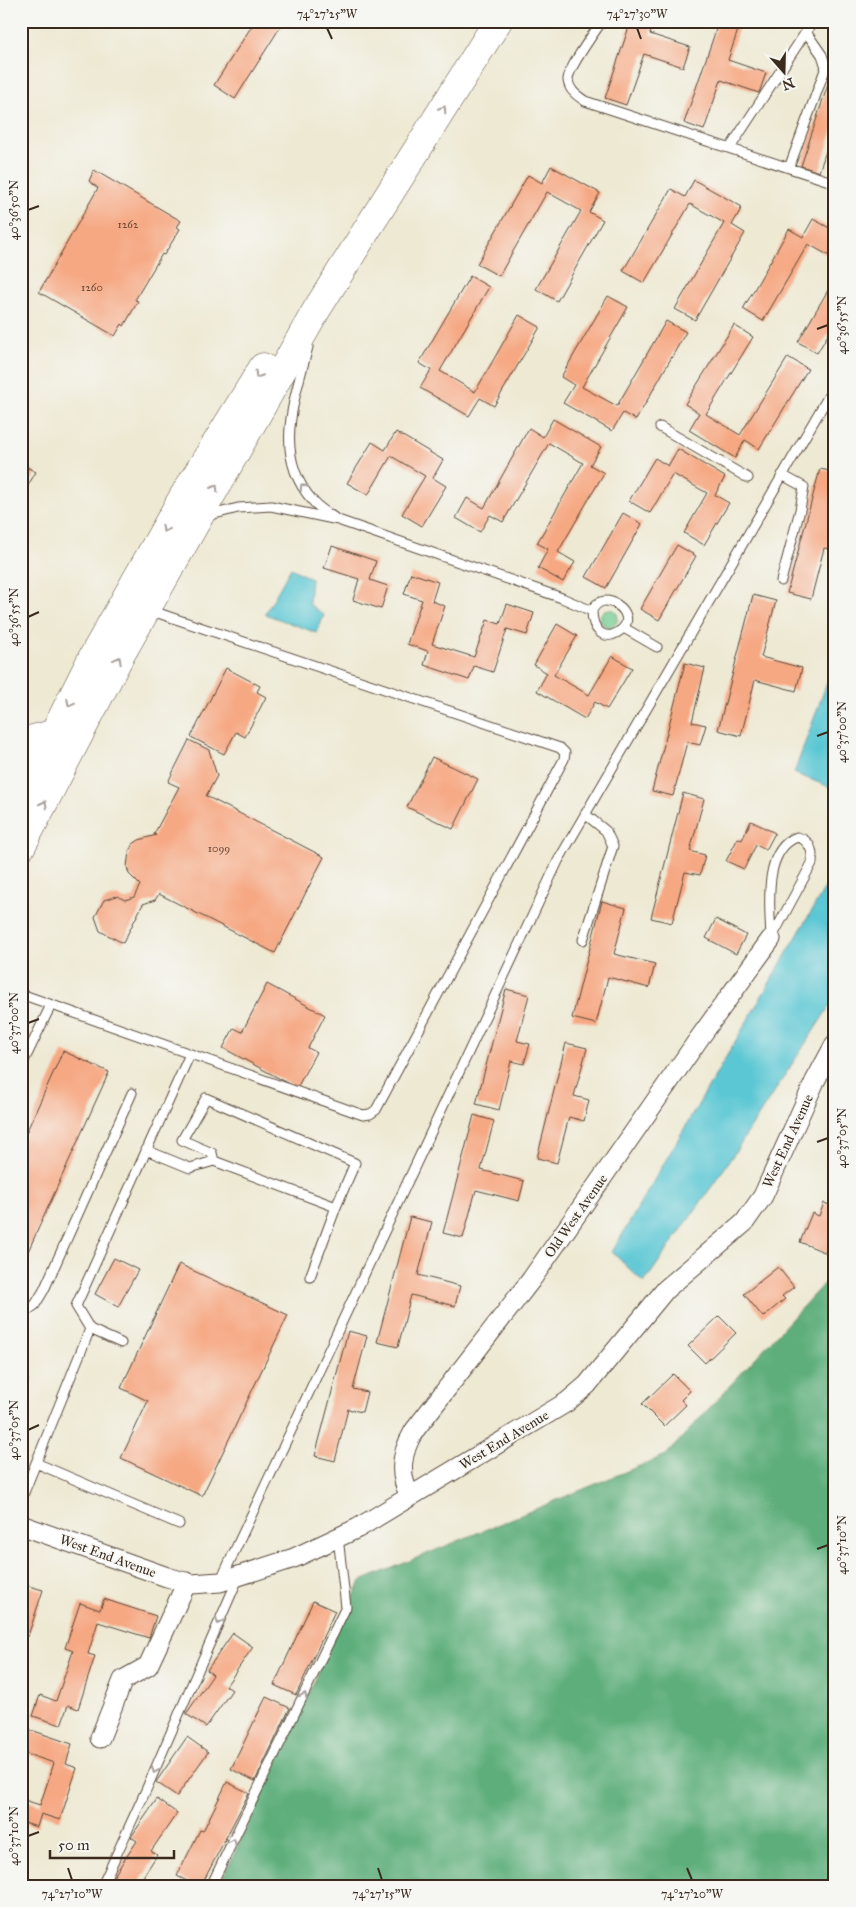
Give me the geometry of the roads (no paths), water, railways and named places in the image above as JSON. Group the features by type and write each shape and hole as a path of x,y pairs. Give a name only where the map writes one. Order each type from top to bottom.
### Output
{"highway":[{"path":"21,799 56,733 92,658 184,495 477,21"},
{"path":"21,848 146,609 317,309 498,21"},
{"path":"21,742 56,733"}],"street":[{"name":"Old West Avenue","path":"410,1496 404,1484 402,1461 406,1444 414,1431 531,1280 698,1040 771,939"},
{"name":"West End Avenue","path":"21,1525 167,1577 192,1584 220,1582 294,1558 358,1528 568,1402 587,1385 666,1289 744,1223 763,1196 835,1044"},
{"path":"100,1738 123,1680 148,1666 187,1582"}],"lane":[{"path":"602,21 570,70 568,80 575,94 586,101 835,182"},
{"path":"730,148 813,21"},
{"path":"789,168 826,67 822,55 806,32"},
{"path":"317,309 290,422 289,453 297,478 312,501 338,520"},
{"path":"220,1582 558,861 835,385"},
{"path":"660,427 748,478"},
{"path":"781,581 800,510 804,487 782,475"},
{"path":"197,518 238,508 271,506 338,520 562,598 592,611"},
{"path":"607,601 616,603 624,610 627,618 624,628 616,634 606,635 598,630 592,622 592,611 599,603 607,601"},
{"path":"21,994 363,1115 370,1114 376,1110 564,759 565,753 560,748 146,609"},
{"path":"624,628 657,646"},
{"path":"583,940 613,846 606,831 585,814"},
{"path":"797,837 802,838 812,849 812,863 771,939 770,900 775,861 780,848 788,840 797,837"},
{"path":"21,1067 51,1005"},
{"path":"121,1343 90,1329 76,1306 190,1054"},
{"path":"21,1315 35,1305 44,1290 132,1093"},
{"path":"214,1161 212,1153 182,1140 206,1098 355,1163 336,1207 310,1277"},
{"path":"146,1150 190,1168 214,1161 336,1207"},
{"path":"21,1500 90,1329"},
{"path":"21,1373 23,1381 21,1385"},
{"path":"36,1463 180,1524"},
{"path":"211,1886 346,1607 338,1537"},
{"path":"102,1886 239,1576"}],"water":[{"path":"291,568 311,579 309,604 324,615 317,633 265,614"},
{"path":"835,661 835,789 794,773"},
{"path":"835,871 835,998 724,1169 644,1283 612,1252"}]}
